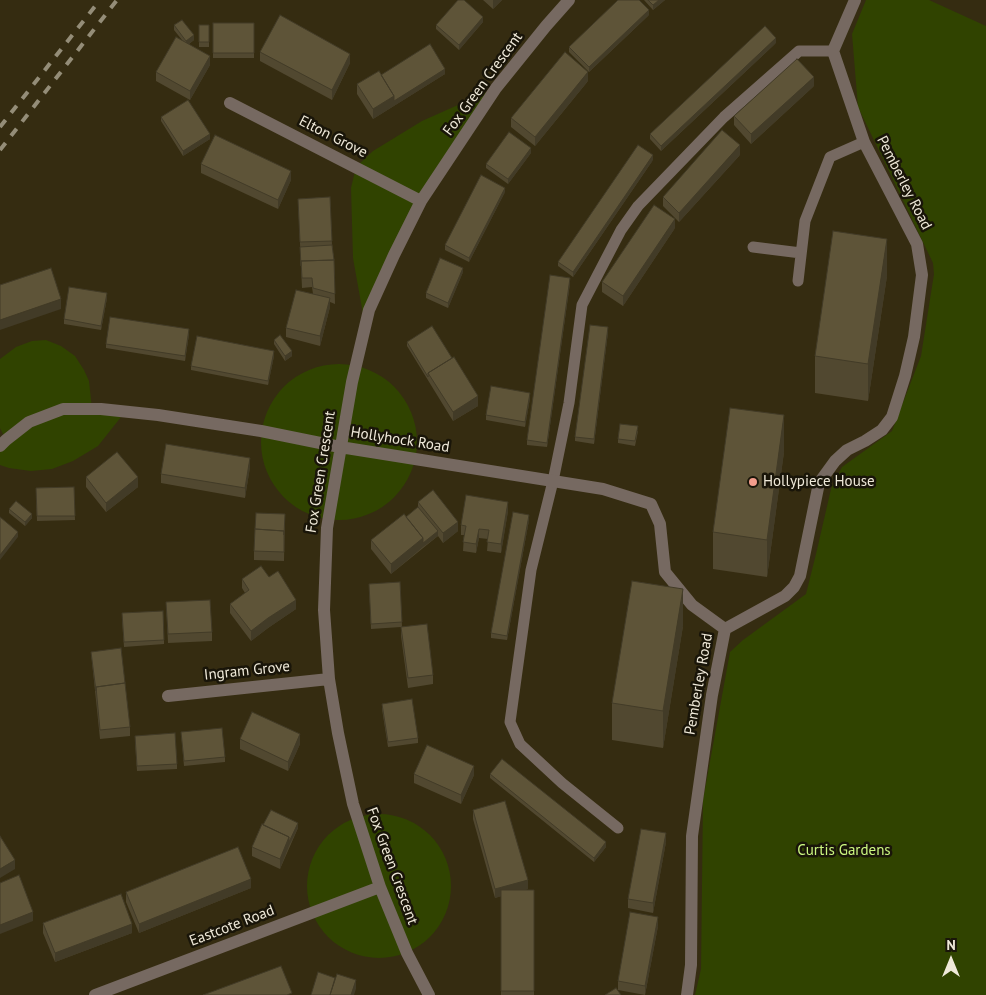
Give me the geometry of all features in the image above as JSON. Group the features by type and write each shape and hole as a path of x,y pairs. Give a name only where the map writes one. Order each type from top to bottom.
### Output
{"street":[{"name":"Fox Green Crescent","path":"429,995 407,953 380,887 353,804 329,679 324,610 328,520 352,382 369,310 394,255 422,201 496,88 569,0"},
{"path":"834,51 855,0"},
{"name":"Pemberley Road","path":"687,995 691,966 692,836 712,696 725,629 785,596 794,588 800,576 819,483 835,461 847,450 882,430 892,417 914,337 922,275 917,244 864,142 834,51"},
{"name":"Elton Grove","path":"230,103 422,201"},
{"name":"Hollyhock Road","path":"0,446 29,422 63,409 101,409 158,415 261,431 340,446 603,489 651,504 660,524 665,572 692,605 725,629"},
{"name":"Ingram Grove","path":"168,696 329,679"},
{"name":"Eastcote Road","path":"95,995 380,887"}],"lane":[{"path":"618,828 562,783 520,744 510,722 531,570 553,481 569,403 582,305 621,230 638,206 724,117 799,52 834,51"},
{"path":"798,281 805,221 830,157 864,142"},
{"path":"753,247 801,253"}],"green space":[{"name":"Curtis Gardens","path":"866,0 929,0 986,26 986,995 695,995 701,969 703,800 730,652 743,640 806,594 831,489 842,467 892,431 921,356 934,274 933,263 858,107 852,34"},
{"path":"496,88 421,201 365,325 353,258 351,188 356,167 373,151 422,121"},
{"path":"46,340 61,346 75,356 89,381 92,409 125,412 98,446 73,461 52,469 31,471 9,468 0,465 0,446 6,440 0,428 0,359 16,347 32,341"},
{"path":"339,364 369,370 382,377 394,387 404,399 411,412 417,442 411,472 404,485 394,497 382,507 369,514 339,520 309,514 296,507 284,497 274,485 267,472 261,442 267,412 274,399 284,387 296,377 309,370"},
{"path":"379,814 393,815 407,820 419,826 430,835 439,846 445,858 450,872 450,900 445,914 439,926 430,937 419,946 407,952 393,957 379,958 365,957 351,952 339,946 328,937 319,926 313,914 308,900 307,886 308,872 313,858 319,846 328,835 339,826 351,820 365,815"}],"building":[{"path":"458,0 464,0 483,17 459,45 436,25"},
{"path":"618,0 639,0 649,10 589,67 569,47"},
{"path":"648,0 659,0 653,5"},
{"path":"280,15 350,54 332,90 260,52"},
{"path":"182,20 194,35 186,41 174,25"},
{"path":"213,23 254,23 254,53 213,53"},
{"path":"199,25 209,25 209,42 199,42"},
{"path":"765,26 776,38 661,146 650,134"},
{"path":"176,37 210,56 190,91 156,72"},
{"path":"430,44 445,69 394,101 394,96 381,75"},
{"path":"565,52 588,72 535,137 511,118"},
{"path":"797,59 814,77 751,134 734,116"},
{"path":"379,71 394,96 373,109 357,84"},
{"path":"188,100 210,134 183,151 161,117"},
{"path":"722,130 740,145 679,213 663,197"},
{"path":"509,132 531,148 508,179 486,164"},
{"path":"215,135 291,171 278,200 201,164"},
{"path":"638,145 653,155 573,272 558,262"},
{"path":"481,175 505,188 469,258 445,245"},
{"path":"330,197 332,241 300,242 298,199"},
{"path":"654,205 675,219 623,296 602,282"},
{"path":"833,231 887,239 868,364 815,356"},
{"path":"332,245 334,260 301,261 301,266 300,247"},
{"path":"440,258 463,268 448,303 426,293"},
{"path":"334,260 335,294 313,288 312,278 302,278 301,261"},
{"path":"51,268 61,299 0,320 0,285"},
{"path":"550,275 570,278 547,443 527,440"},
{"path":"69,287 107,293 101,326 64,319"},
{"path":"296,290 330,298 320,336 286,328"},
{"path":"110,317 189,329 185,356 106,344"},
{"path":"590,325 608,327 594,439 575,437"},
{"path":"432,326 452,358 428,373 428,377 407,342"},
{"path":"280,335 292,351 285,356 274,340"},
{"path":"197,336 274,351 268,381 191,366"},
{"path":"454,357 478,396 453,412 428,373"},
{"path":"491,386 530,393 525,422 486,415"},
{"name":"Hollypiece House","path":"730,408 784,415 767,540 713,532"},
{"path":"620,424 638,426 635,441 618,439"},
{"path":"166,444 250,458 245,488 161,474"},
{"path":"117,452 138,477 106,503 86,477"},
{"path":"74,487 75,516 37,516 36,488"},
{"path":"433,490 458,522 443,533 418,502"},
{"path":"466,495 508,502 501,544 487,542 489,530 479,529 476,544 463,542 466,526 461,525"},
{"path":"16,501 32,514 25,522 9,509"},
{"path":"418,507 438,531 423,543 423,538 406,517"},
{"path":"513,512 529,515 507,636 491,633"},
{"path":"256,513 285,514 284,535 284,531 255,529"},
{"path":"404,514 423,538 391,564 371,540"},
{"path":"0,517 18,532 0,555"},
{"path":"255,529 284,531 284,552 254,551"},
{"path":"261,566 269,577 278,571 296,600 251,631 230,604 249,590 242,579"},
{"path":"632,581 683,589 663,711 612,703"},
{"path":"400,582 402,622 371,624 369,584"},
{"path":"210,600 212,632 168,634 166,602"},
{"path":"163,611 164,640 124,642 122,613"},
{"path":"427,624 433,675 408,678 401,627"},
{"path":"121,648 125,683 96,687 96,691 91,652"},
{"path":"125,683 130,727 100,730 96,687"},
{"path":"412,699 418,738 388,742 382,704"},
{"path":"252,712 300,734 288,762 240,739"},
{"path":"222,728 225,757 184,761 181,732"},
{"path":"175,733 177,764 137,766 135,736"},
{"path":"427,745 474,766 461,795 414,774"},
{"path":"502,759 606,842 594,858 490,774"},
{"path":"505,801 528,880 495,889 473,810"},
{"path":"271,810 298,823 289,842 289,837 263,825"},
{"path":"262,824 289,837 280,859 252,847"},
{"path":"641,829 666,833 653,903 628,899"},
{"path":"0,836 15,860 0,869"},
{"path":"238,847 251,879 139,924 126,892"},
{"path":"19,875 33,912 0,925 0,883"},
{"path":"501,890 534,890 534,991 501,991"},
{"path":"121,894 132,924 55,953 43,923"},
{"path":"630,912 658,917 645,986 618,981"},
{"path":"281,966 292,993 287,995 203,995"},
{"path":"318,972 335,978 330,995 311,995"},
{"path":"337,974 356,980 351,995 330,995"},
{"path":"616,988 621,995 605,995"}],"railway":[{"path":"0,127 100,0"},
{"path":"0,150 117,0"}],"place":[{"name":"Hollypiece House","path":"753,482"}]}
